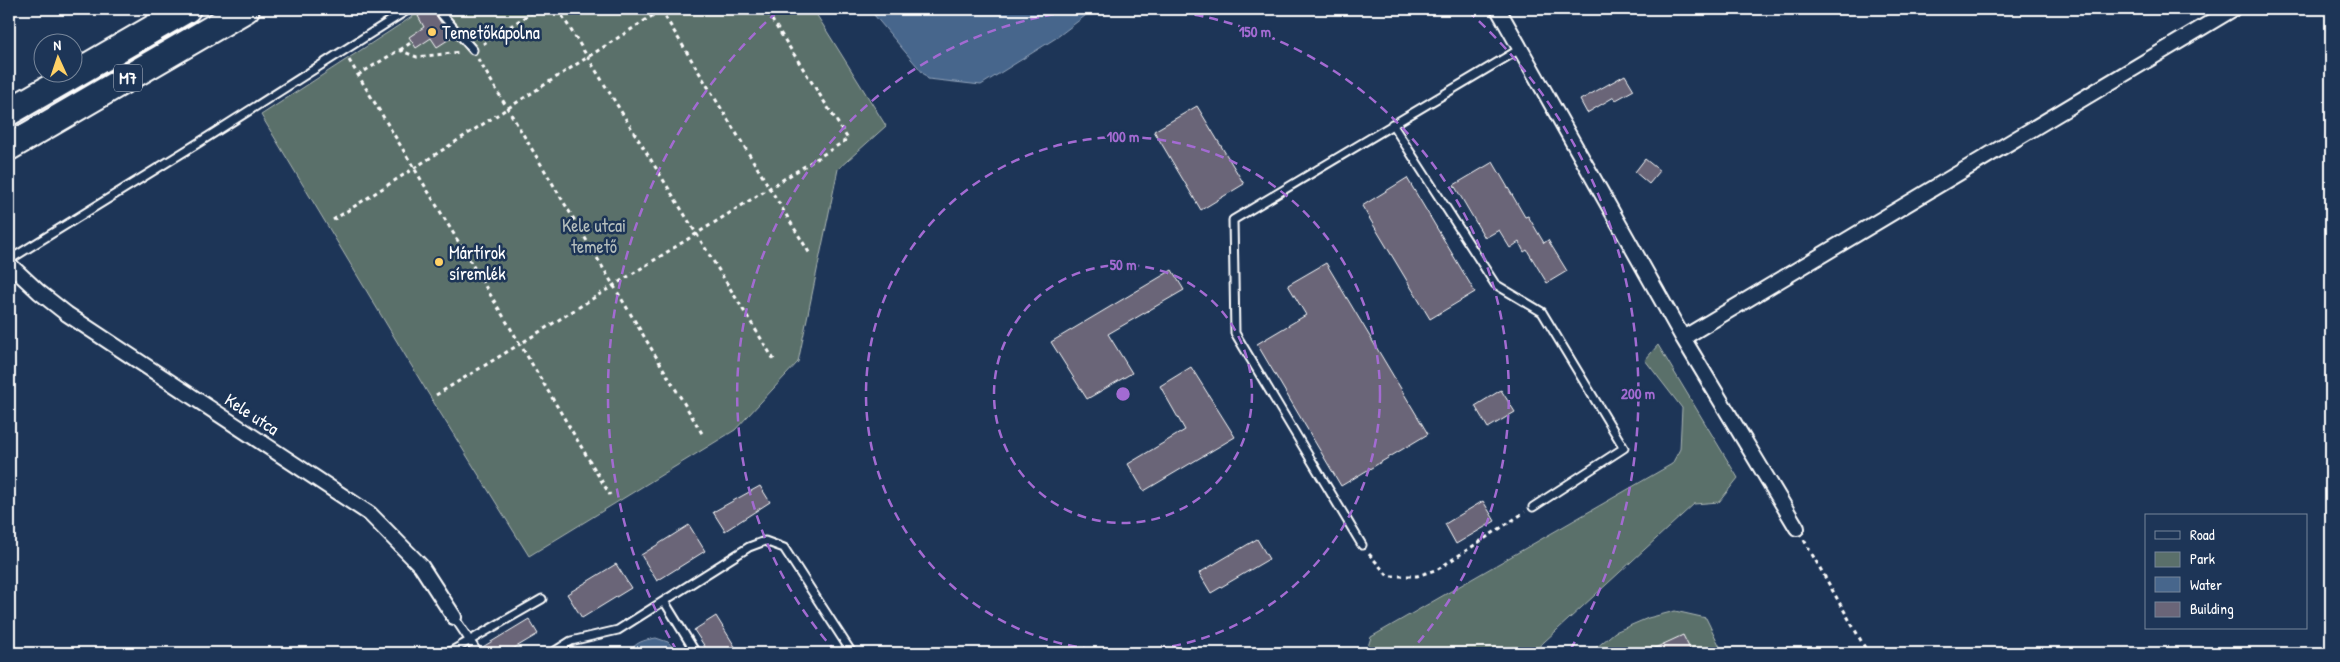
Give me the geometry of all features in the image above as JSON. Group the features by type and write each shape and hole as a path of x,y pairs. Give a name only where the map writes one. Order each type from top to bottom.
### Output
{"highway":[{"name":"M7","path":"9,112 188,9"},
{"name":"M7","path":"9,147 246,9"}],"street":[{"path":"1498,9 1683,338 1797,528"},
{"path":"1683,338 2233,9"},
{"name":"Kele utca","path":"9,264 39,292 67,314 370,514 421,566 454,617"}],"lane":[{"path":"9,260 410,9"},
{"path":"437,9 473,50"},
{"path":"1362,545 1235,333 1233,220 1520,49"},
{"path":"1392,124 1495,284 1542,312 1624,448 1534,506"},
{"path":"552,653 571,641 618,630 749,547 765,541 784,548 852,653"},
{"path":"448,653 542,599"},
{"path":"664,601 696,653"},
{"path":"454,617 478,653"}],"path":[{"path":"399,50 417,57 473,50 537,9"},
{"path":"558,9 776,363"},
{"path":"333,220 662,9 810,254"},
{"path":"436,395 848,139 766,9"},
{"path":"358,75 412,42"},
{"path":"473,50 703,435"},
{"path":"343,51 415,167 610,495"},
{"path":"1362,545 1388,576 1417,576 1438,569 1534,506"},
{"path":"1797,528 1868,653"}],"green space":[{"name":"Kele utcai temető","path":"424,9 813,9 886,126 838,169 798,362 735,430 529,556 426,390 261,115"},
{"path":"1658,345 1738,478 1719,502 1694,504 1532,653 1366,653 1371,637 1672,464 1680,449 1682,408 1645,360"},
{"path":"1675,611 1706,618 1723,653 1590,653 1615,632 1648,618"}],"water":[{"path":"869,9 1094,9 1056,38 981,85 928,79"},
{"path":"656,638 668,642 678,653 629,653 640,642"}],"building":[{"name":"Temetőkápolna","path":"432,9 451,38 437,47 431,38 416,48 409,37 424,27 418,16"},
{"path":"1625,75 1634,90 1616,100 1614,97 1587,113 1580,100"},
{"path":"1197,106 1244,184 1201,210 1154,131"},
{"path":"1645,159 1660,171 1649,184 1635,172"},
{"path":"1493,162 1525,217 1528,216 1544,243 1548,240 1567,271 1547,283 1527,250 1524,252 1519,242 1510,248 1499,230 1485,238 1454,185"},
{"path":"1407,178 1475,292 1430,319 1362,206"},
{"path":"1326,263 1428,434 1341,486 1257,344 1306,315 1288,285"},
{"path":"1172,270 1184,290 1108,334 1132,373 1087,399 1051,342"},
{"path":"1191,367 1235,437 1144,491 1128,464 1185,430 1160,386"},
{"path":"1501,390 1515,412 1488,428 1475,406"},
{"path":"760,486 770,502 725,531 713,512"},
{"path":"1483,501 1495,521 1456,544 1445,524"},
{"path":"689,525 705,551 657,581 641,555"},
{"path":"1257,539 1269,559 1211,593 1199,573"},
{"path":"616,564 631,588 582,618 567,594"},
{"path":"716,616 739,653 709,653 694,630"},
{"path":"529,619 538,634 506,653 483,653 481,648"},
{"path":"1683,635 1692,653 1644,653"}],"place":[{"name":"Temetőkápolna","path":"432,32"},
{"name":"Mártírok síremlék","path":"439,262"}]}
